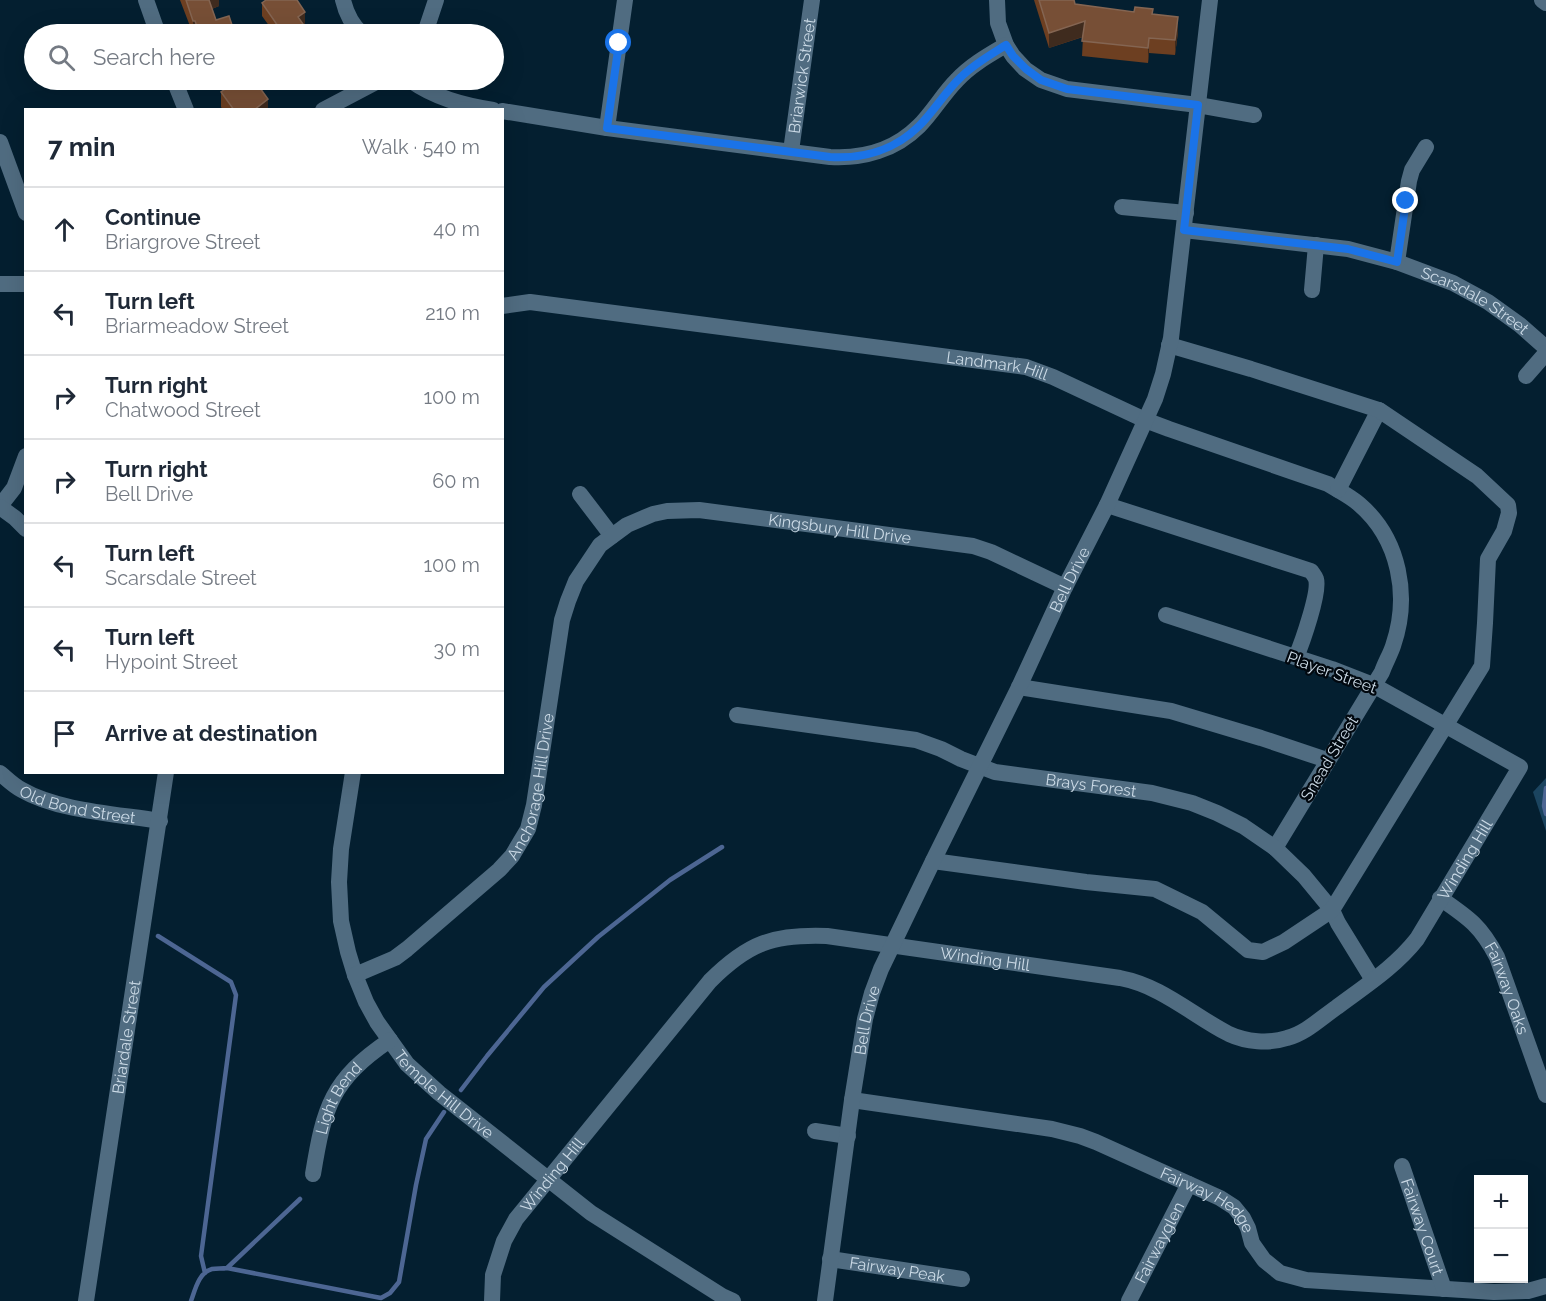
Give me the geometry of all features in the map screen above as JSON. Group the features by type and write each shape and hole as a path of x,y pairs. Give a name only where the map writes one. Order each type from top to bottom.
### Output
{"street":[{"path":"146,0 154,24"},
{"path":"343,0 354,24"},
{"path":"428,24 436,0"},
{"path":"607,128 625,0"},
{"name":"Briarwick Street","path":"791,151 812,0"},
{"path":"998,0 998,23 1006,45 1013,56 1041,80 1067,89 1198,105 1254,115"},
{"name":"Bell Drive","path":"825,1301 852,1100 872,993 881,969 933,861 1107,505 1155,399 1163,374 1184,230 1210,0"},
{"path":"1542,0 1546,3"},
{"path":"504,111 607,128 842,158 863,156 884,150 903,140 920,126 947,91 969,70 1006,45"},
{"path":"178,90 185,108"},
{"path":"327,108 361,90"},
{"path":"426,90 443,98 481,108"},
{"path":"0,142 24,208"},
{"path":"1397,262 1409,181 1412,170 1426,147"},
{"path":"1122,207 1186,213"},
{"name":"Scarsdale Street","path":"1184,230 1348,249 1397,262 1453,283 1488,303 1520,325 1546,348"},
{"path":"1312,290 1316,245"},
{"path":"0,284 24,284"},
{"name":"Landmark Hill","path":"504,306 530,302 1026,367 1053,377 1145,420 1328,484 1338,490 1361,506 1386,537 1400,573 1400,600"},
{"path":"933,861 1086,882 1155,888 1202,912 1248,950 1263,952 1284,942 1332,910 1482,666 1488,559 1504,531 1509,513 1508,505 1477,476 1380,410 1169,345"},
{"path":"1527,376 1546,353"},
{"path":"1338,490 1380,410"},
{"path":"24,461 14,488 0,506 24,527"},
{"path":"580,494 612,536"},
{"path":"1107,505 1311,571 1317,581 1315,593 1308,624 1296,657"},
{"name":"Kingsbury Hill Drive","path":"612,536 627,525 653,514 699,510 972,546 991,552 1065,587"},
{"name":"Anchorage Hill Drive","path":"355,975 394,958 407,949 513,856 528,829 534,805 562,620 576,581 594,552 612,536"},
{"name":"Snead Street","path":"1275,848 1382,672 1393,646 1400,617 1400,600"},
{"name":"Player Street","path":"1166,615 1332,669 1373,685 1520,767"},
{"path":"1019,687 1171,711 1327,760"},
{"name":"Brays Forest","path":"737,715 916,740 995,772 1152,794 1192,803 1217,813 1243,826 1275,848 1304,876 1332,910 1373,980"},
{"name":"Winding Hill","path":"492,1301 494,1275 504,1241 516,1219 710,981 727,964 750,949 774,939 800,935 827,936 1132,980 1154,988 1231,1035 1263,1042 1287,1038 1308,1028 1393,966 1407,951 1417,939 1520,767"},
{"name":"Briardale Street","path":"86,1301 166,774"},
{"name":"Temple Hill Drive","path":"353,774 341,849 339,882 341,921 355,975 366,1002 377,1022 407,1064 439,1093 591,1213 733,1301"},
{"name":"Old Bond Street","path":"1,776 21,790 67,807 160,821"},
{"name":"Fairway Oaks","path":"1440,898 1478,926 1488,939 1497,957 1546,1095"},
{"name":"Light Bend","path":"313,1174 320,1134 329,1104 340,1085 354,1069 369,1054 390,1040"},
{"name":"Fairway Hedge","path":"852,1100 1080,1136 1220,1198 1234,1207 1243,1218 1252,1243 1264,1260 1280,1273 1306,1280 1494,1292 1528,1291 1546,1286"},
{"path":"815,1131 848,1136"},
{"name":"Fairway Court","path":"1402,1166 1444,1289"},
{"name":"Fairwayglen","path":"1129,1301 1189,1184"},
{"name":"Fairway Peak","path":"830,1259 962,1279"}],"shaded area":[{"path":"1546,778 1546,831 1533,792"}],"building":[{"path":"186,0 209,0 216,20 229,16 232,24 196,24"},
{"path":"266,0 297,0 305,12 298,17 303,24 277,24 262,3"},
{"path":"1039,0 1074,0 1075,4 1134,12 1135,7 1153,9 1152,14 1178,17 1175,40 1149,38 1148,48 1082,41 1085,21 1049,33"},
{"path":"224,90 261,90 268,99 257,108 233,108 221,92"}],"waterway":[{"path":"1546,788 1544,806 1546,814"},
{"path":"461,1090 544,987 598,937 670,880 722,847"},
{"path":"158,936 231,982 236,995 201,1256 205,1273"},
{"path":"191,1301 198,1282 204,1274 212,1269 227,1268 381,1298 390,1293 399,1282 426,1139 444,1112"},
{"path":"227,1268 300,1199"}],"route":[{"path":"619,43 607,128 830,157 863,156 884,150 903,140 920,126 959,78 1006,45 1013,56 1041,80 1067,89 1198,105 1184,230 1348,249 1397,262 1406,201"}]}
